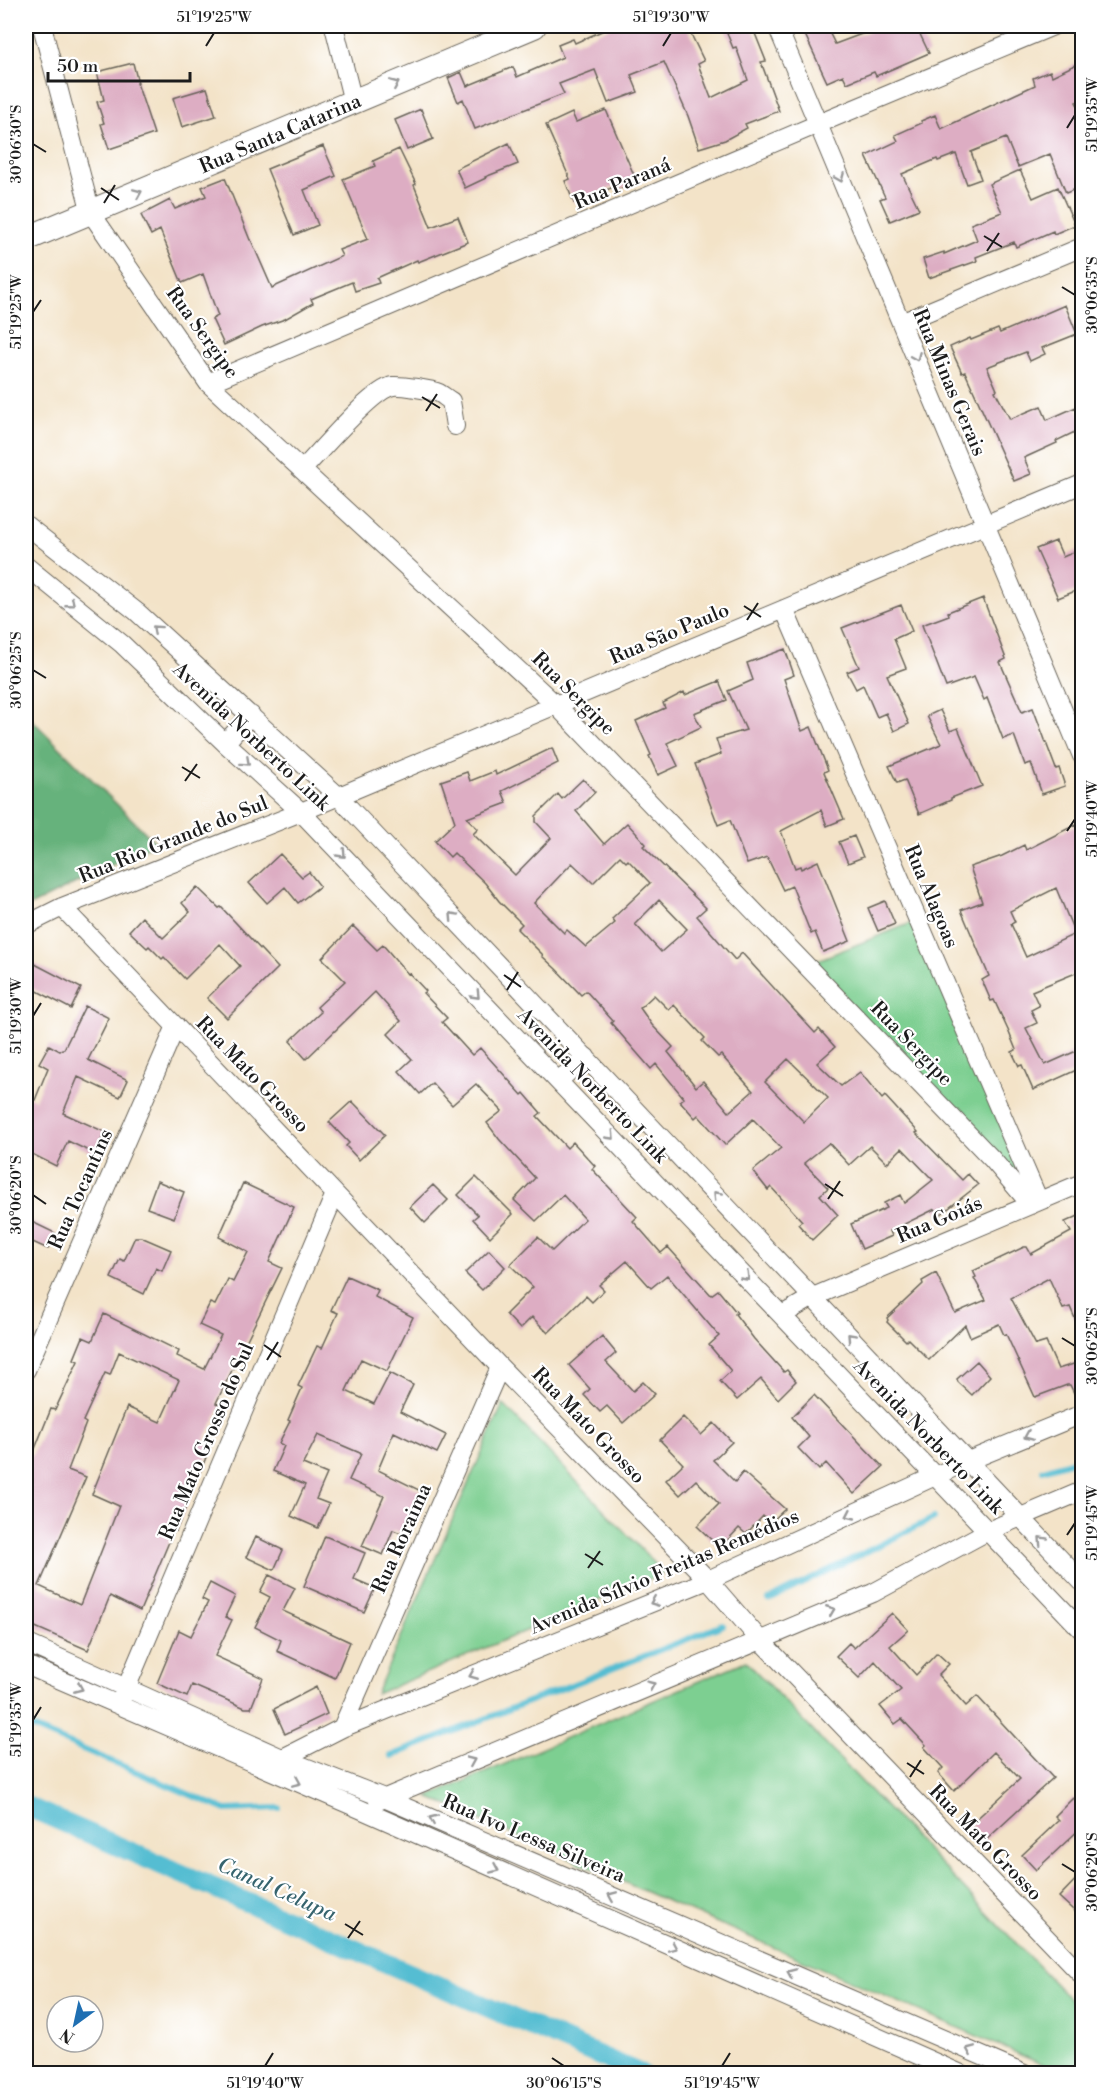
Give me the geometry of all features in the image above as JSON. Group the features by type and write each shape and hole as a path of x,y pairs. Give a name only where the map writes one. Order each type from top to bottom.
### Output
{"main road":[{"name":"Rua Santa Catarina","path":"26,239 534,26"}],"street":[{"name":"Rua Sergipe","path":"42,26 91,213 208,383 555,704 1035,1203"},
{"path":"334,26 353,102"},
{"name":"Rua Minas Gerais","path":"777,26 986,525 1075,717 1083,756"},
{"name":"Rua Paraná","path":"208,383 1053,26"},
{"path":"901,323 1083,247"},
{"path":"302,470 364,406 393,386 438,393 451,401 455,426"},
{"name":"Rua São Paulo","path":"338,795 1083,484"},
{"name":"Avenida Norberto Link","path":"26,525 137,612 338,795 1083,1582"},
{"name":"Avenida Norberto Link","path":"26,566 122,644 301,812 1083,1630"},
{"name":"Rua Alagoas","path":"784,609 1035,1203"},
{"path":"225,743 250,715"},
{"name":"Rua Rio Grande do Sul","path":"26,925 62,907 301,812 338,795"},
{"name":"Rua Mato Grosso","path":"62,907 500,1366 708,1580 759,1640 1083,1975"},
{"name":"Rua Tocantins","path":"26,1370 176,1026"},
{"path":"558,1081 586,1058"},
{"name":"Rua Goiás","path":"782,1315 813,1297 1083,1183"},
{"name":"Rua Mato Grosso do Sul","path":"118,1705 335,1194"},
{"name":"Rua Roraima","path":"342,1728 500,1366"},
{"name":"Avenida Sílvio Freitas Remédios","path":"264,1768 342,1728 708,1580 968,1461 1083,1414"},
{"path":"360,1809 873,1593 988,1531 1083,1491"},
{"name":"Rua Ivo Lessa Silveira","path":"26,1643 282,1758 384,1798 1024,2073"},
{"path":"26,1665 962,2073"}],"green space":[{"path":"26,714 156,843 26,908"},
{"path":"914,922 1028,1186 995,1156 810,963"},
{"path":"503,1404 664,1573 376,1694"},
{"path":"746,1661 1082,2012 1082,2073 1062,2073 428,1797"}],"building":[{"path":"613,26 687,26 704,61 698,64 711,98 748,80 736,47 733,48 724,26 752,26 766,61 761,62 779,111 745,124 747,128 725,140 699,148 688,116 664,62 631,75 638,92 608,103 595,70 559,84 564,94 475,129 463,99 458,102 448,78 461,72 467,86 513,67 517,77 563,57 558,45 573,39 575,43"},
{"path":"801,26 826,26 835,44 883,26 916,26 929,53 876,76 874,72 847,83 843,75 827,82"},
{"path":"1083,61 1083,99 1076,102 1083,115 1083,186 1066,193 1050,154 1018,167 1006,138 971,152 981,179 967,184 956,154 938,161 937,159 902,174 919,209 890,221 880,199 885,197 866,156 898,141 895,135 922,123 921,121 935,115 941,129 1035,85 1033,78 1050,71 1052,76"},
{"path":"133,63 137,83 154,134 109,149 97,102 104,100 97,72"},
{"path":"207,88 216,116 182,127 173,98"},
{"path":"421,109 433,139 407,150 395,120"},
{"path":"606,110 637,182 617,190 616,186 574,203 565,181 570,179 546,125 572,113 576,122"},
{"path":"509,143 518,164 465,188 456,169"},
{"path":"323,146 336,176 304,190 318,225 294,235 267,169"},
{"path":"399,149 416,184 414,185 431,227 458,217 468,242 418,262 417,260 377,278 379,283 355,291 352,282 311,299 313,303 285,319 224,345 212,319 218,316 203,274 182,283 160,230 151,235 141,215 170,200 175,209 206,196 202,187 225,178 272,288 342,256 339,250 368,239 343,179 375,166 373,161"},
{"path":"1020,170 1033,198 1058,187 1075,225 1054,234 1053,231 1016,247 1014,242 976,257 977,261 929,278 923,259 944,252 944,254 977,240 971,224 1002,212 989,184"},
{"path":"1065,305 1077,334 1042,348 1045,354 1030,361 1026,352 987,367 997,390 995,391 1010,419 1041,406 1047,420 1076,407 1083,421 1083,428 1024,458 1031,474 1014,481 965,372 962,373 950,347 998,329 1000,333"},
{"path":"1056,541 1063,557 1083,548 1083,588 1058,598 1036,549"},
{"path":"983,598 1006,659 1000,662 1022,712 1033,708 1056,769 1059,768 1065,786 1042,794 1031,763 1025,765 1014,735 1003,739 987,698 984,700 974,677 946,687 922,625"},
{"path":"901,605 912,631 894,639 906,668 887,675 909,724 894,731 886,713 877,717 863,685 856,689 847,672 859,667 842,628"},
{"path":"785,649 794,675 784,679 802,731 811,727 828,770 824,772 844,819 827,826 821,810 781,831 795,868 800,866 801,869 818,861 850,941 823,952 815,932 811,934 792,886 783,890 767,857 747,864 730,820 718,825 695,764 721,754 716,739 746,730 728,691 753,680 747,663"},
{"path":"719,681 727,700 694,713 701,727 667,743 678,766 658,775 636,721 665,708 663,703 684,692 685,695"},
{"path":"940,710 950,731 958,728 982,786 919,814 905,780 897,783 889,766 941,744 927,716"},
{"path":"552,748 558,763 502,791 507,803 467,818 478,829 473,834 515,875 551,838 536,822 536,816 558,794 562,799 583,779 595,792 576,811 604,844 627,823 646,844 643,846 706,908 697,916 735,960 742,953 815,1033 819,1029 835,1047 817,1063 841,1086 860,1072 882,1099 885,1096 918,1132 916,1133 962,1180 968,1174 978,1185 940,1215 935,1209 890,1231 892,1236 862,1249 851,1224 887,1208 884,1203 900,1195 904,1203 933,1180 902,1148 887,1163 870,1146 849,1165 829,1143 804,1163 828,1188 820,1195 838,1215 812,1240 798,1224 802,1221 771,1187 768,1190 753,1171 781,1148 753,1119 725,1145 698,1115 695,1118 680,1101 684,1098 656,1064 651,1069 586,991 581,995 517,929 522,924 485,883 454,853 450,857 435,841 455,822 441,781 467,772 470,781 495,771 496,775","holes":["620,856 626,862 628,860 650,883 612,919 615,923 586,947 567,930 564,933 534,903 572,863 593,883","659,900 687,929 661,952 635,924","654,995 669,1010 674,1005 705,1038 702,1041 718,1057 721,1055 753,1091 729,1112 703,1081 696,1087 668,1052 673,1047 652,1025 640,1008","788,1059 828,1098 804,1122 765,1082"]},
{"path":"1075,825 1083,839 1083,970 1032,991 1039,1006 1031,1010 1037,1023 1026,1028 1045,1065 1083,1048 1083,1067 1033,1090 1022,1065 1019,1066 1012,1052 1016,1050 1008,1030 982,980 989,976 961,910 982,902 970,867 1002,856 1024,845 1026,850","holes":["1056,888 1075,934 1026,957 1011,924 1015,922 1010,911"]},
{"path":"854,836 863,857 848,863 839,842"},
{"path":"280,854 302,877 309,872 320,886 298,903 285,887 267,903 249,883"},
{"path":"197,887 219,908 221,907 278,968 227,1018 207,998 240,966 220,944 185,979 164,957 162,959 149,946 147,948 129,931 142,917 163,938 190,912 182,903"},
{"path":"885,901 895,924 878,931 868,908"},
{"path":"353,926 377,950 383,945 426,991 423,993 447,1018 442,1022 472,1055 480,1048 522,1095 524,1093 541,1113 537,1116 567,1148 573,1142 595,1166 592,1169 637,1217 633,1221 661,1253 668,1247 711,1295 718,1290 754,1339 784,1372 787,1370 796,1381 778,1399 761,1379 737,1400 720,1381 731,1371 709,1345 719,1336 667,1275 651,1288 627,1261 599,1285 604,1290 592,1302 586,1296 548,1333 532,1317 520,1329 506,1314 533,1287 510,1265 538,1237 552,1251 585,1219 563,1195 536,1221 514,1200 535,1178 487,1123 502,1111 476,1084 452,1105 432,1083 420,1094 399,1071 412,1059 388,1034 401,1021 375,992 306,1059 290,1041 321,1012 317,1007 345,981 322,958"},
{"path":"33,963 81,988 71,1009 26,985 26,977"},
{"path":"85,1006 109,1018 88,1060 128,1080 120,1097 78,1077 63,1113 105,1132 95,1154 68,1141 56,1166 26,1151 26,1095 35,1100 48,1068 39,1063 49,1045 60,1051 64,1049"},
{"path":"352,1101 385,1135 359,1160 346,1146 349,1143 329,1122"},
{"path":"476,1177 513,1214 490,1237 473,1219 478,1215 458,1195"},
{"path":"157,1181 184,1192 174,1218 147,1208"},
{"path":"243,1183 294,1207 269,1262 282,1268 216,1403 221,1405 204,1441 211,1445 140,1611 110,1596 88,1650 26,1623 26,1454 32,1456 51,1409 55,1410 78,1361 74,1359 83,1337 92,1341 104,1314 179,1351 177,1356 204,1369 221,1335 199,1325 210,1303 215,1305 228,1279 233,1282 248,1252 219,1237","holes":["119,1352 179,1380 160,1422 127,1407 92,1494 119,1506 80,1605 39,1586 86,1477 68,1470 86,1423 83,1421 105,1373 110,1375"]},
{"path":"433,1185 448,1200 425,1223 410,1207"},
{"path":"1083,1214 1083,1337 1070,1307 1063,1309 1049,1278 1011,1298 1036,1345 1046,1342 1058,1369 1083,1361 1083,1403 1079,1403 1070,1385 1035,1397 1006,1334 1004,1335 999,1324 970,1337 965,1325 929,1360 887,1322 887,1318 923,1284 922,1281 936,1273 955,1313 986,1300 974,1278 976,1277 973,1271 1024,1247 1027,1247 1031,1254 1071,1232 1065,1222"},
{"path":"26,1219 55,1233 48,1249 26,1239"},
{"path":"135,1237 141,1237 171,1250 162,1271 156,1268 144,1294 111,1278 120,1259 124,1261"},
{"path":"489,1250 505,1267 482,1290 465,1273"},
{"path":"347,1276 378,1290 375,1297 413,1317 387,1371 361,1359 346,1391 374,1404 390,1373 413,1385 400,1412 446,1435 437,1453 394,1432 378,1470 421,1491 401,1533 393,1530 383,1555 362,1546 384,1496 349,1480 360,1453 318,1435 303,1464 327,1474 316,1499 329,1504 318,1528 291,1516 305,1485 273,1471 284,1446 279,1443 302,1388 298,1386 317,1346 322,1348 338,1313 331,1310"},
{"path":"602,1336 616,1353 606,1362 633,1391 643,1382 655,1394 623,1423 607,1406 600,1412 584,1395 590,1389 569,1365"},
{"path":"977,1361 990,1376 972,1395 957,1379"},
{"path":"814,1395 883,1467 854,1494 826,1463 819,1470 798,1448 809,1437 792,1417"},
{"path":"683,1417 701,1435 714,1423 732,1442 713,1460 735,1482 743,1472 785,1509 770,1523 763,1516 746,1534 739,1528 720,1548 697,1526 719,1504 696,1480 680,1495 666,1480 683,1464 660,1440"},
{"path":"325,1536 365,1553 354,1579 375,1588 364,1612 304,1586"},
{"path":"256,1537 283,1550 274,1570 246,1557"},
{"path":"269,1575 295,1588 283,1611 350,1642 335,1678 277,1651 281,1640 255,1627 270,1597 260,1592"},
{"path":"210,1583 235,1596 225,1617 232,1620 215,1656 263,1678 251,1708 245,1708 192,1685 187,1697 157,1683 179,1630 191,1636 208,1602 202,1599"},
{"path":"892,1613 908,1630 890,1646 916,1675 937,1653 949,1664 938,1675 966,1706 977,1696 1053,1778 985,1841 970,1825 1020,1779 994,1752 954,1791 938,1773 943,1768 924,1747 926,1745 902,1719 895,1724 880,1706 901,1690 875,1661 859,1678 836,1656 849,1643 854,1648"},
{"path":"316,1687 327,1714 285,1734 274,1709"},
{"path":"1073,1798 1083,1807 1083,1826 1036,1870 1022,1855 1059,1820 1055,1816"},
{"path":"1083,1872 1083,1919 1059,1897"}],"waterway":[{"path":"1043,1470 1082,1458"},
{"path":"769,1600 934,1518"},
{"path":"391,1756 723,1625"},
{"path":"26,1725 226,1810 279,1808"},
{"name":"Canal Celupa","path":"26,1806 641,2074"}]}
